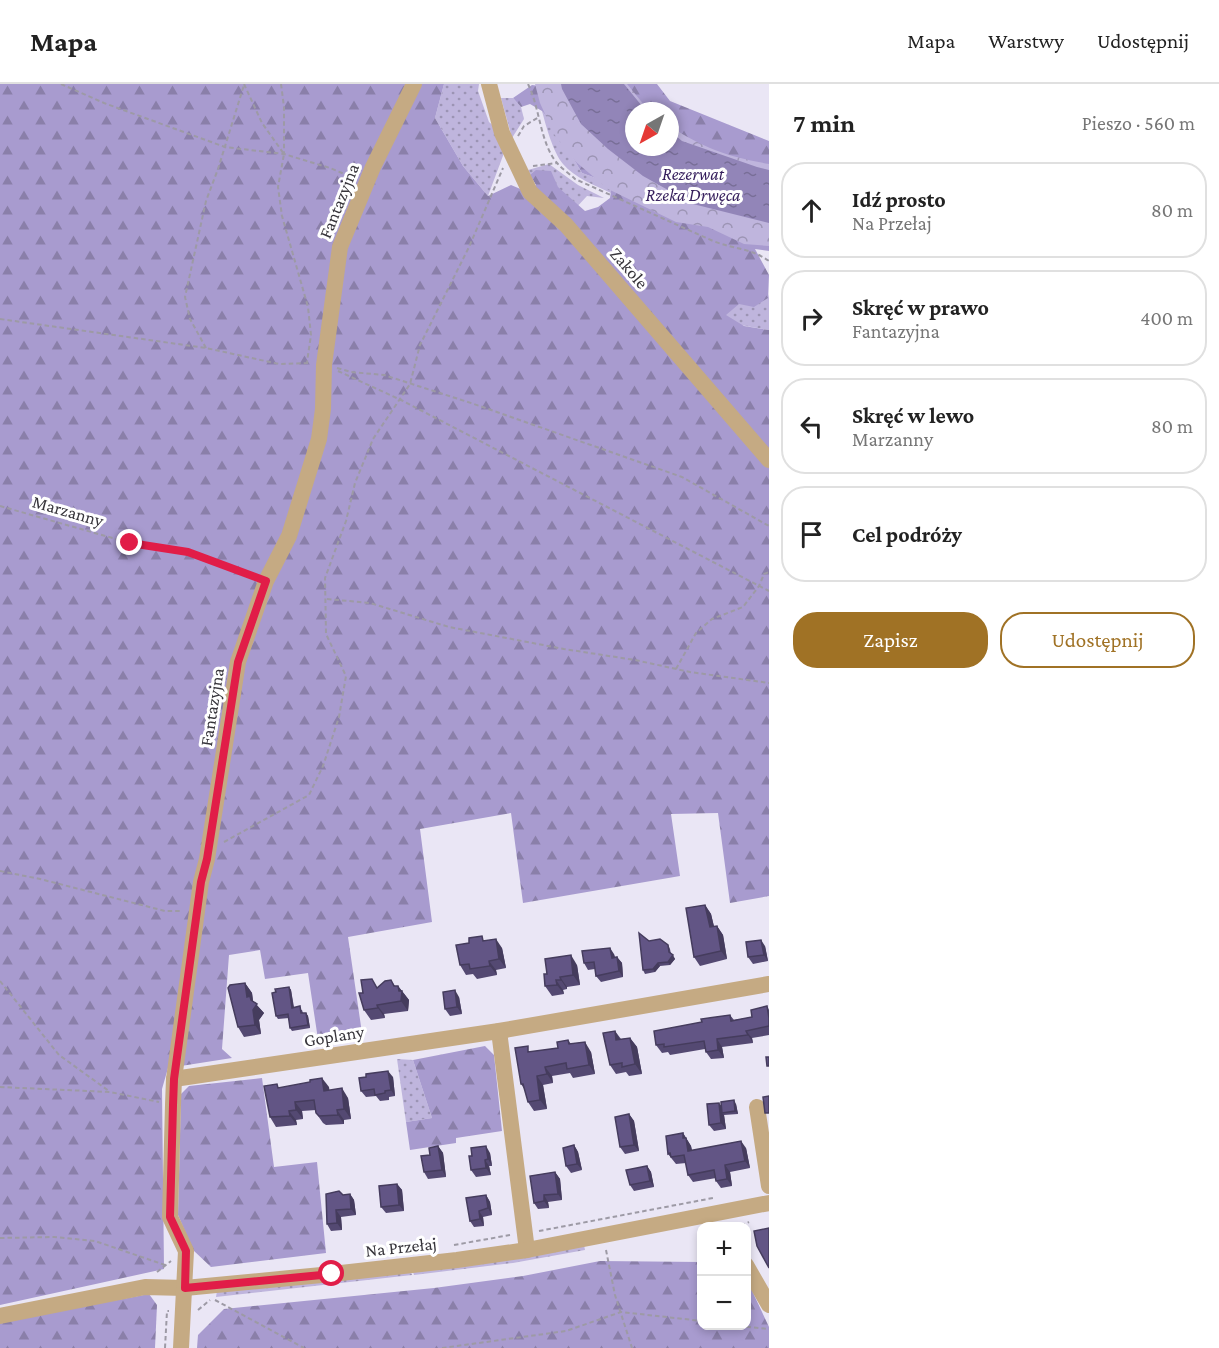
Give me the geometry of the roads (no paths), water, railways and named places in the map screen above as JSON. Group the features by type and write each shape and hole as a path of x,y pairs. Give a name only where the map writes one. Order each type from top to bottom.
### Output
{"street":[{"name":"Fantazyjna","path":"182,1348 186,1251 170,1217 174,1079 201,882 207,859 238,662 266,581 289,536 319,439 323,409 324,365 340,247 414,84"},
{"name":"Zakole","path":"489,84 502,133 530,192 566,225 769,460"},
{"name":"Goplany","path":"174,1079 499,1031 769,984"},
{"path":"499,1031 527,1250"},
{"path":"757,1107 769,1186"},
{"name":"Na Przełaj","path":"0,1316 146,1287 185,1288 378,1269 527,1250 769,1203"},
{"path":"751,1272 769,1305"}],"water":[{"path":"561,84 624,84 639,102 625,102 625,156 679,156 679,138 769,170 769,223 693,204 643,176 608,149 581,124"}],"park label":[{"name":"Rezerwat Rzeka Drwęca","path":"693,184"}]}
